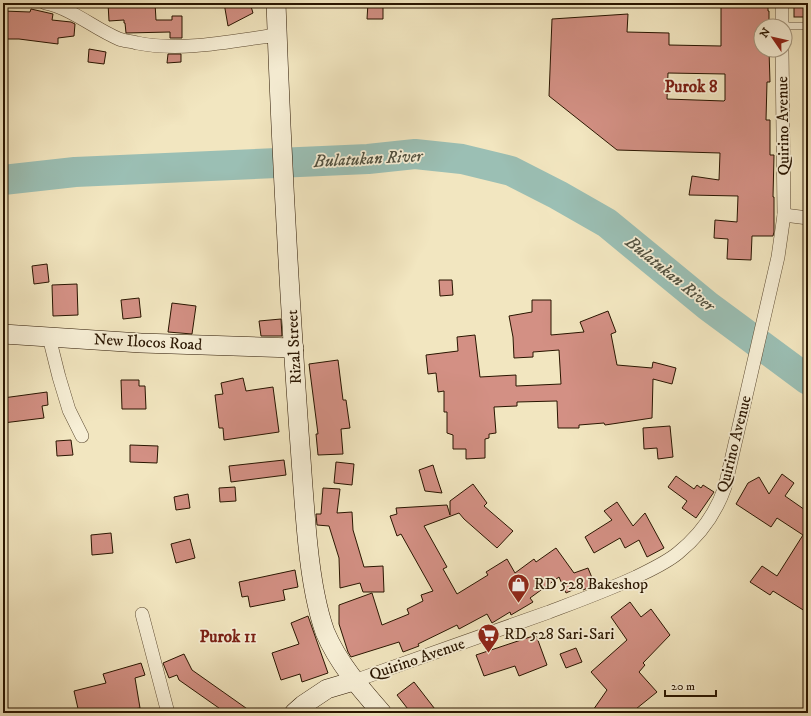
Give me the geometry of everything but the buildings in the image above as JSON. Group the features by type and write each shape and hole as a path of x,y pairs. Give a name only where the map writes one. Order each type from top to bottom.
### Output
{"main road":[{"name":"Rizal Street","path":"276,3 278,65 294,348 306,527 311,572 317,607 326,633 340,661 354,681 382,713"},
{"name":"New Ilocos Road","path":"3,334 141,343 294,348"},
{"name":"Quirino Avenue","path":"294,713 327,689 354,681"}],"street":[{"path":"45,3 56,5 77,15 98,29 120,39 143,44 168,47 204,45 277,35"},
{"path":"782,3 782,18"},
{"name":"Quirino Avenue","path":"354,681 585,599 654,568 677,554 694,540 707,523 718,505 725,487 777,260 784,215 782,58"},
{"path":"784,215 808,218"},
{"path":"49,337 67,404 82,436"},
{"path":"142,614 168,713"}],"lane":[{"path":"793,26 808,26"}],"waterway":[{"name":"Bulatukan River","path":"3,180 75,172 368,159 415,154 462,159 511,171 558,195 607,223 708,306 808,380"}],"place":[{"name":"RD 528 Bakeshop","path":"518,604"},
{"name":"RD 528 Sari-Sari","path":"488,654"}],"district":[{"name":"Purok 8","path":"691,87"},
{"name":"Purok 11","path":"228,637"}]}
